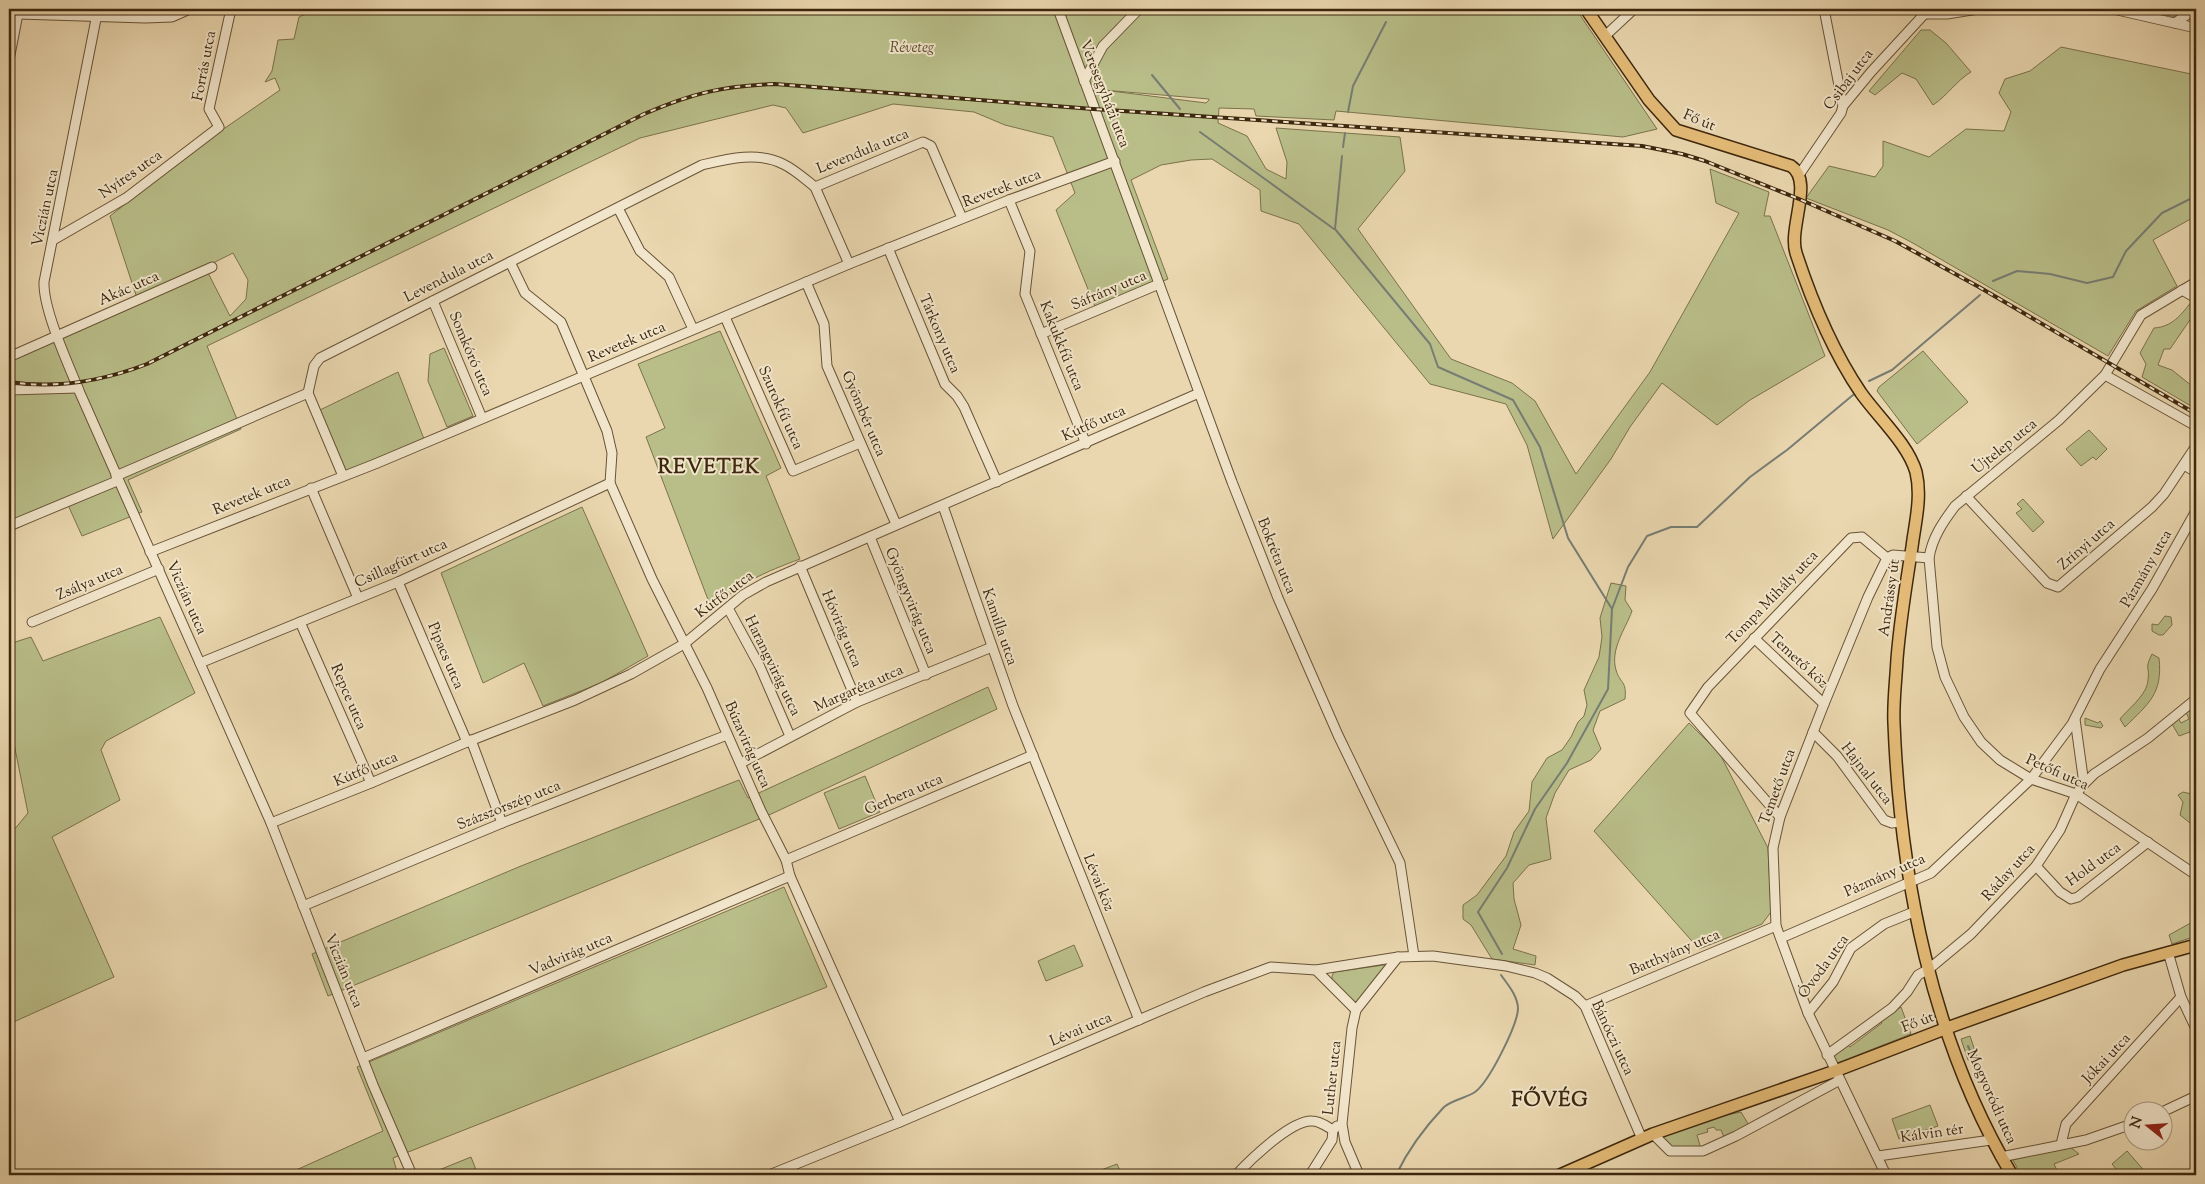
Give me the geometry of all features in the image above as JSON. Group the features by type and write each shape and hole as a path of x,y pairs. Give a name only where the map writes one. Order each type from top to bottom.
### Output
{"main road":[{"name":"Fő út","path":"1586,9 1649,100 1676,130 1790,166 1799,175"},
{"name":"Andrássy út","path":"1799,175 1801,189 1794,249 1817,309 1834,350 1862,394 1908,455 1916,472 1919,500 1899,639 1894,720 1902,822 1910,881 1929,969 1947,1028"},
{"name":"Fő út","path":"1560,1175 1648,1136 1838,1076 1947,1028 2123,965 2196,945"},
{"name":"Mogyoródi utca","path":"1947,1028 1964,1080 1991,1140 2012,1175"}],"street":[{"path":"9,19 17,10 97,12 145,18 172,17 190,9"},
{"name":"Forrás utca","path":"219,127 209,109 231,9"},
{"name":"Veresegyházi utca","path":"1058,9 1115,161"},
{"path":"1084,81 1104,46 1139,9"},
{"path":"1605,36 1634,9"},
{"path":"1824,9 1843,106"},
{"path":"1927,11 1947,14 1978,9"},
{"path":"2115,9 2196,28"},
{"path":"2174,23 2195,9"},
{"path":"9,60 17,10"},
{"name":"Csibaj utca","path":"1799,175 1841,112 1843,106 1871,72 1927,11"},
{"name":"Viczián utca","path":"97,12 44,288 57,336 116,478 159,569 271,823 302,906 412,1175"},
{"name":"Nyíres utca","path":"54,240 126,198 219,127"},
{"name":"Levendula utca","path":"815,187 923,142 931,146 962,218"},
{"name":"Levendula utca","path":"308,393 314,366 320,358 702,166 729,158 756,157 782,163 815,187 849,264"},
{"name":"Revetek utca","path":"150,552 343,476 962,218 1115,161"},
{"name":"Bokréta utca","path":"1115,161 1232,482 1301,652 1338,735 1400,863 1406,891 1414,956"},
{"name":"Kakukkfű utca","path":"1009,200 1030,251 1025,294 1086,444"},
{"path":"618,208 640,251 669,277 693,329"},
{"name":"Tárkony utca","path":"888,248 945,384 957,396 964,407 997,482"},
{"name":"Búzavirág utca","path":"510,262 525,293 561,322 607,431 612,453 610,483 684,644 707,688 761,811 786,860 790,876 900,1122"},
{"name":"Akác utca","path":"9,357 212,267"},
{"name":"Gyömbér utca","path":"806,282 824,324 827,366 896,524"},
{"name":"Újtelep utca","path":"1930,547 1942,522 1955,506 2059,420 2105,375 2141,315 2196,282"},
{"name":"Sáfrány utca","path":"1041,334 1159,284"},
{"path":"2182,290 2196,298"},
{"name":"Somkóró utca","path":"433,301 482,418"},
{"name":"Szurokfű utca","path":"725,317 793,471 860,443"},
{"path":"2105,375 2196,426"},
{"path":"9,390 78,388"},
{"path":"9,526 308,393 343,476"},
{"name":"Kútfő utca","path":"271,823 469,741 576,700 632,674 684,644 743,595 766,582 896,524 943,506 1086,444 1199,393"},
{"name":"Zrínyi utca","path":"1966,496 2047,583 2058,587 2152,508 2196,446"},
{"path":"2184,464 2196,472"},
{"name":"Csillagfürt utca","path":"200,663 398,582 610,483"},
{"path":"311,488 358,598"},
{"name":"Kamilla utca","path":"943,506 1013,706 1034,755"},
{"name":"Pázmány utca","path":"1781,938 1931,873 2031,779 2075,719 2100,670 2152,589 2196,511"},
{"name":"Gyöngyvirág utca","path":"870,537 926,675"},
{"name":"Tompa Mihály utca","path":"1780,817 1690,713 1708,686 1852,538 1862,537 1887,558"},
{"name":"Petőfi utca","path":"1930,547 1929,558 1937,647 1945,677 1964,717 1981,742 2000,760 2031,779 2076,794 2196,875"},
{"path":"1887,558 1893,554 1929,558"},
{"name":"Temető utca","path":"1886,1175 1808,1013 1776,926 1772,848 1780,817 1824,704 1868,597 1887,558"},
{"name":"Hóvirág utca","path":"800,566 857,702"},
{"name":"Zsálya utca","path":"32,622 159,569"},
{"name":"Pipacs utca","path":"398,582 469,741 502,823"},
{"name":"Harangvirág utca","path":"728,608 760,666 790,736"},
{"name":"Repce utca","path":"300,622 371,783"},
{"name":"Temető köz","path":"1754,638 1824,704"},
{"name":"Margaréta utca","path":"741,763 857,702 992,647"},
{"name":"Ráday utca","path":"1827,1055 1892,1008 1918,975 1929,969 1971,934 2036,866 2060,830 2076,794 2094,774 2148,738 2196,699"},
{"path":"2075,719 2084,784"},
{"name":"Hajnal utca","path":"1813,732 1837,756 1884,820 1892,823 1902,822"},
{"name":"Százszorszép utca","path":"302,906 502,823 727,735"},
{"name":"Gerbera utca","path":"786,860 1034,755"},
{"name":"Lévai köz","path":"1034,755 1138,1020"},
{"name":"Hold utca","path":"2036,866 2065,897 2071,899 2078,897 2148,842"},
{"name":"Vadvirág utca","path":"363,1058 790,876"},
{"name":"Óvoda utca","path":"1808,1013 1834,982 1851,948 1884,924 1916,911"},
{"name":"Batthyány utca","path":"1585,1006 1776,926"},
{"path":"2168,952 2181,997 2196,1029"},
{"name":"Lévai utca","path":"769,1175 900,1122 1138,1020 1271,967 1295,967 1316,970 1414,956"},
{"name":"Bánóczi utca","path":"1414,956 1433,956 1506,966 1535,973 1547,978 1575,996 1585,1006 1648,1136"},
{"name":"Luther utca","path":"1360,1175 1345,1142 1342,1124 1349,1045 1356,1010 1398,957"},
{"path":"1316,970 1356,1010"},
{"name":"Jókai utca","path":"2061,1144 2066,1124 2181,997"},
{"name":"Fő út","path":"1648,1136 1670,1151 1703,1151 1736,1136 1838,1076"},
{"path":"2172,1107 2196,1096"},
{"path":"1236,1175 1257,1152 1300,1123 1311,1120 1333,1130"},
{"path":"1333,1130 1342,1124"},
{"path":"2001,1157 2086,1140 2122,1127"},
{"path":"1310,1175 1332,1140 1333,1130"},
{"path":"1332,1140 1345,1142"},
{"name":"Kálvin tér","path":"1878,1156 1991,1140"}],"green space":[{"name":"Réveteg","path":"316,9 1576,9 1657,129 1623,137 1336,111 1334,120 1256,116 1254,109 1219,108 1218,123 1247,136 1266,169 1286,179 1287,162 1276,128 1400,137 1405,171 1358,229 1451,359 1512,383 1535,401 1576,474 1650,372 1739,213 1716,203 1710,169 1769,192 1764,216 1770,216 1825,356 1750,400 1717,425 1662,383 1630,427 1611,459 1553,539 1527,445 1506,404 1430,384 1299,224 1261,211 1260,190 1212,159 1161,165 1131,180 1168,279 1096,309 1056,210 1075,193 1053,137 1005,125 974,112 893,104 803,133 786,108 773,105 640,138 207,346 241,429 128,480 142,512 82,536 68,505 9,532 9,352 137,298 110,216 209,139 280,90 275,78 265,82 272,71 278,40 294,39 299,17","holes":["1103,90 1209,99 1209,100 1206,103","233,253 248,280 246,299 230,316 205,267"]},
{"path":"2142,9 2181,9 2174,17"},
{"path":"1921,30 1930,30 1946,43 1971,72 1933,105 1916,79 1902,73 1875,95 1869,91"},
{"path":"2061,47 2196,75 2196,216 2153,240 2177,286 2136,311 2108,356 1911,242 1888,230 1806,198 1829,166 1875,177 1883,166 1883,141 1929,157 1966,129 2004,131 2011,112 1999,93 2005,79 2030,71"},
{"path":"2192,301 2196,304 2196,311 2170,349 2164,349 2158,365 2172,370 2192,386 2196,386 2196,409 2142,377 2146,364 2140,353 2154,328 2171,323"},
{"path":"720,331 781,468 766,476 800,559 742,585 712,610 646,437 665,428 638,364"},
{"path":"444,348 473,416 447,427 428,381 430,354"},
{"path":"1923,351 1968,402 1917,444 1877,391 1879,387"},
{"path":"398,372 424,439 344,472 320,410"},
{"path":"2089,430 2107,449 2096,460 2093,457 2081,466 2066,449"},
{"path":"2023,499 2044,522 2033,532 2016,513 2022,509 2017,504"},
{"path":"582,507 648,656 601,683 543,706 524,663 483,683 441,573"},
{"path":"1611,583 1626,586 1625,600 1632,611 1619,640 1615,655 1616,670 1624,685 1625,699 1600,711 1593,730 1601,749 1591,760 1569,770 1555,793 1546,818 1551,859 1529,865 1513,883 1514,899 1521,925 1513,949 1536,956 1535,965 1492,959 1471,925 1463,919 1463,905 1477,895 1506,856 1514,832 1529,811 1532,782 1547,758 1562,750 1578,722 1584,716 1587,705 1584,690 1599,657 1602,637 1600,618"},
{"path":"2165,616 2171,617 2172,625 2163,635 2159,635 2152,631 2152,624 2158,625"},
{"path":"160,617 195,693 106,741 101,750 120,800 52,837 114,977 9,1024 9,836 28,813 9,719 9,644 31,637 43,661"},
{"path":"2152,654 2159,658 2159,681 2156,690 2147,705 2125,727 2120,719 2137,701 2147,686 2148,663"},
{"path":"988,687 997,709 769,815 328,996 312,954 521,866 739,780 748,798"},
{"path":"2196,706 2190,732 2179,736 2172,724 2178,718 2181,723 2189,719 2186,712"},
{"path":"2085,718 2098,723 2100,721 2103,726 2101,728 2085,725"},
{"path":"1689,723 1724,758 1722,758 1768,848 1771,912 1762,924 1699,949 1594,831"},
{"path":"865,776 880,812 839,829 824,793"},
{"path":"2183,792 2196,795 2196,820 2190,823 2180,815 2183,802 2178,795"},
{"path":"784,887 827,987 393,1158 398,1175 285,1175 383,1131 357,1067"},
{"path":"2196,920 2196,936 2172,944 2169,935"},
{"path":"1074,945 1083,966 1046,981 1038,961"},
{"path":"1386,966 1360,1001 1352,1002 1332,980 1334,972"},
{"path":"1901,1007 1911,1034 1835,1064 1830,1056 1848,1045 1850,1047 1882,1023 1880,1020"},
{"path":"1970,1036 1977,1057 1968,1060 1961,1039"},
{"path":"1930,1105 1938,1126 1899,1139 1892,1119"},
{"path":"1741,1112 1750,1127 1725,1140 1721,1130 1716,1130 1714,1127 1707,1129 1708,1132 1697,1135 1701,1149 1671,1148 1661,1135 1712,1118"},
{"path":"2069,1146 2079,1154 2054,1164 2059,1175 2021,1175 2013,1160"},
{"path":"2128,1152 2148,1175 2121,1175 2112,1164"},
{"path":"471,1157 478,1175 435,1175 434,1172"},
{"path":"1117,1164 1122,1175 1088,1175"}],"waterway":[{"path":"1348,112 1353,86 1386,22"},
{"path":"1152,75 1180,109"},
{"path":"1200,132 1334,229"},
{"path":"1343,147 1345,133"},
{"path":"1342,156 1335,229 1430,344 1438,367 1513,400 1540,447 1568,538 1612,609 1608,689 1567,763 1535,809 1507,868 1478,912 1502,954"},
{"path":"1993,281 2017,271 2050,274 2087,283 2113,277 2126,251 2162,213 2196,196"},
{"path":"1869,381 1892,370 1980,295"},
{"path":"1612,609 1628,567 1647,536 1671,527 1697,527 1750,477 1787,450 1853,395"},
{"path":"1396,1175 1423,1131 1444,1107 1475,1092 1481,1086 1501,1053 1513,1028 1518,1009 1514,995 1501,975"},
{"path":"1968,1046 1971,1053 1974,1053"}],"railway":[{"path":"9,382 44,385 79,382 113,375 147,364 644,114 708,92 775,84 1093,109 1642,146 1682,154 1705,161 1799,199 1895,241 1979,287 2196,414"}],"district":[{"name":"REVETEK","path":"709,468"},
{"name":"FŐVÉG","path":"1550,1101"}]}
